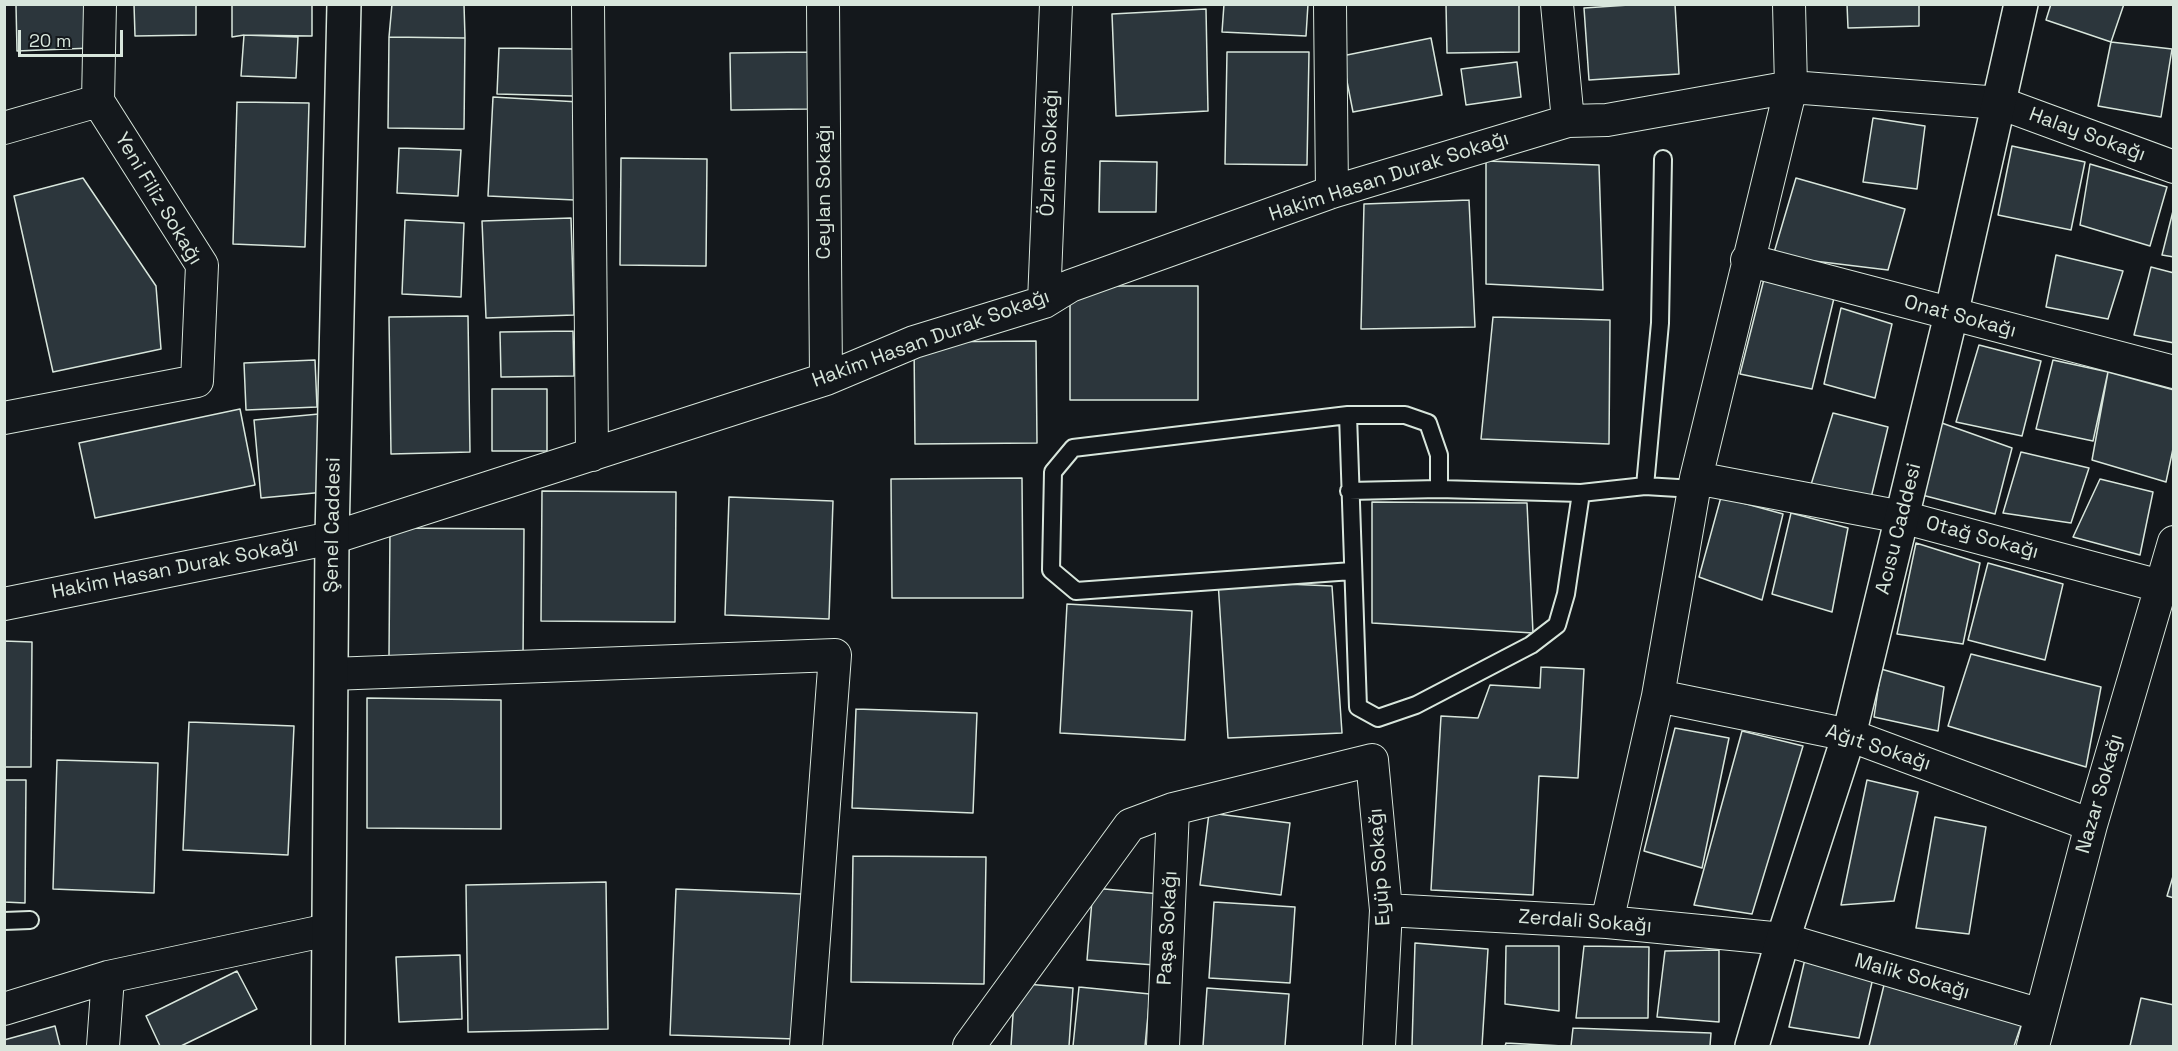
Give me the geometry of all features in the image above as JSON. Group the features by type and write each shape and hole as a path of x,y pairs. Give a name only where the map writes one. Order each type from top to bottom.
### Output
{"street":[{"path":"4,128 98,101 100,4"},
{"name":"Şenel Caddesi","path":"328,1047 332,538 344,4"},
{"path":"588,4 591,455"},
{"name":"Ceylan Sokağı","path":"824,4 826,379"},
{"name":"Özlem Sokağı","path":"1044,302 1056,4"},
{"path":"1330,4 1332,192"},
{"path":"1557,4 1568,121"},
{"path":"1607,922 1658,696 1695,483 1747,260 1791,87 1789,4"},
{"name":"Acısu Caddesi","path":"1752,1047 1783,939 1848,735 1952,315 2021,4"},
{"name":"Hakim Hasan Durak Sokağı","path":"4,604 332,538 826,379 914,342 1044,302 1070,286 1332,192 1568,121 1607,120 1791,87 2000,103"},
{"name":"Yeni Filiz Sokağı","path":"4,418 197,381 201,265 98,101"},
{"name":"Halay Sokağı","path":"2000,103 2174,167"},
{"name":"Onat Sokağı","path":"1747,260 2174,372"},
{"name":"Otağ Sokağı","path":"1695,483 1902,517 2160,586"},
{"name":"Nazar Sokağı","path":"2033,1047 2091,825 2174,542"},
{"path":"331,674 835,655 806,1047"},
{"name":"Ağıt Sokağı","path":"1658,696 1848,735 2091,825"},
{"name":"Eyüp Sokağı","path":"1173,808 1372,760 1386,910 1379,1047"},
{"path":"969,1047 1130,825 1173,808"},
{"name":"Paşa Sokağı","path":"1163,1047 1173,808"},
{"name":"Zerdali Sokağı","path":"1386,910 1607,922 1783,939"},
{"path":"4,1009 108,977 328,930"},
{"name":"Malik Sokağı","path":"1783,939 2041,1015"},
{"path":"103,1047 108,977"}],"lane":[{"path":"1645,486 1660,323 1664,159"},
{"path":"1348,415 1358,707 1378,718 1416,705 1531,645 1557,625 1566,594 1581,493"},
{"path":"1352,571 1076,591 1051,570 1053,472 1073,448 1348,415 1405,415 1428,423 1439,455 1438,489"},
{"path":"1349,491 1438,489 1581,493 1695,483"},
{"path":"4,921 30,920"}],"building":[{"path":"91,4 92,48 17,51 16,5"},
{"path":"134,4 196,4 196,35 135,36"},
{"path":"232,4 312,4 312,36 244,35 232,37"},
{"path":"392,4 464,4 465,38 389,37"},
{"path":"1224,4 1308,4 1306,36 1222,32"},
{"path":"1446,4 1519,4 1519,52 1447,53"},
{"path":"1675,4 1679,74 1589,80 1584,8"},
{"path":"1847,4 1919,4 1919,26 1848,28"},
{"path":"2051,4 2124,4 2111,42 2046,20"},
{"path":"1206,9 1208,111 1116,116 1112,14"},
{"path":"244,35 298,37 296,78 241,76"},
{"path":"389,37 465,38 464,129 388,128"},
{"path":"1431,38 1442,95 1353,112 1342,56"},
{"path":"2111,42 2172,49 2161,117 2098,106"},
{"path":"499,48 575,49 574,96 497,94"},
{"path":"808,52 809,109 731,110 730,53"},
{"path":"1227,52 1309,52 1307,165 1225,164"},
{"path":"1517,62 1521,97 1466,105 1461,69"},
{"path":"493,97 579,102 575,200 488,196"},
{"path":"237,102 309,103 305,247 233,244"},
{"path":"1873,118 1925,126 1917,189 1863,182"},
{"path":"2012,146 2085,162 2071,230 1998,215"},
{"path":"399,148 461,150 458,196 397,193"},
{"path":"621,158 707,159 706,266 620,265"},
{"path":"1100,161 1157,162 1156,212 1099,212"},
{"path":"1486,161 1599,165 1603,290 1486,284"},
{"path":"2090,164 2167,187 2150,246 2080,225"},
{"path":"83,178 156,286 161,349 53,372 14,196"},
{"path":"1796,178 1905,209 1888,270 1773,256"},
{"path":"1469,200 1475,327 1361,329 1364,204"},
{"path":"2174,207 2174,257 2162,255"},
{"path":"571,218 574,315 486,318 482,221"},
{"path":"405,220 464,223 461,297 402,294"},
{"path":"2056,255 2123,271 2108,319 2046,307"},
{"path":"2151,267 2174,273 2174,343 2134,335"},
{"path":"1765,275 1835,294 1812,389 1740,374"},
{"path":"1070,286 1198,286 1198,400 1070,400"},
{"path":"1841,308 1892,324 1875,398 1824,384"},
{"path":"468,316 470,452 391,454 389,317"},
{"path":"1493,317 1610,320 1609,444 1481,439"},
{"path":"573,331 574,376 501,377 500,332"},
{"path":"1036,341 1037,443 915,444 914,342"},
{"path":"1979,345 2041,361 2022,436 1956,422"},
{"path":"315,360 317,407 246,410 244,363"},
{"path":"2053,360 2108,372 2093,441 2036,429"},
{"path":"2108,372 2174,390 2174,444 2166,482 2092,460"},
{"path":"492,389 547,389 547,451 492,451"},
{"path":"240,409 255,485 95,518 79,443"},
{"path":"1833,413 1888,427 1870,502 1810,488"},
{"path":"319,414 325,492 261,498 254,420"},
{"path":"1939,422 2012,448 1995,514 1922,495"},
{"path":"2021,452 2089,468 2071,523 2003,513"},
{"path":"1022,478 1023,598 892,598 891,479"},
{"path":"2100,479 2153,492 2140,555 2073,537"},
{"path":"542,491 676,492 675,622 541,621"},
{"path":"729,497 833,501 829,619 725,615"},
{"path":"1721,497 1783,514 1762,600 1699,577"},
{"path":"1372,502 1527,503 1533,633 1372,623"},
{"path":"1791,513 1848,528 1832,612 1772,594"},
{"path":"390,528 524,529 523,659 389,657"},
{"path":"1916,543 1980,563 1963,644 1897,634"},
{"path":"1988,563 2063,584 2045,660 1968,640"},
{"path":"1218,581 1332,586 1342,733 1228,738"},
{"path":"1067,604 1192,611 1185,740 1060,733"},
{"path":"4,641 32,642 31,767 4,767"},
{"path":"1971,654 2101,687 2086,767 1948,726"},
{"path":"1541,667 1584,669 1578,778 1539,776 1533,895 1431,890 1441,716 1478,718 1490,685 1540,688"},
{"path":"1881,669 1944,687 1938,731 1874,717"},
{"path":"367,698 501,700 501,829 367,828"},
{"path":"856,709 977,713 973,813 852,808"},
{"path":"189,722 294,726 288,855 183,850"},
{"path":"1675,728 1729,738 1702,868 1644,851"},
{"path":"1742,731 1803,746 1752,914 1694,905"},
{"path":"57,760 158,763 154,893 53,889"},
{"path":"4,780 26,780 25,903 4,902"},
{"path":"1867,780 1918,792 1894,901 1841,905"},
{"path":"1209,813 1290,823 1281,895 1200,885"},
{"path":"1935,817 1986,827 1969,934 1916,928"},
{"path":"853,856 986,857 984,984 851,982"},
{"path":"2174,873 2174,898 2167,896"},
{"path":"606,882 608,1029 468,1032 466,885"},
{"path":"1093,888 1161,894 1155,965 1087,960"},
{"path":"676,889 802,894 796,1039 670,1035"},
{"path":"1214,902 1295,907 1290,983 1209,978"},
{"path":"1415,943 1488,949 1482,1046 1412,1046"},
{"path":"1506,946 1559,946 1559,1011 1505,1004"},
{"path":"1584,946 1649,947 1648,1018 1576,1018"},
{"path":"1719,950 1719,1022 1657,1017 1665,951"},
{"path":"460,955 462,1019 399,1022 396,957"},
{"path":"1806,955 1873,978 1859,1038 1789,1027"},
{"path":"237,971 257,1009 181,1046 160,1046 146,1016"},
{"path":"1885,981 2023,1020 2014,1046 1869,1046"},
{"path":"1015,983 1073,988 1069,1046 1011,1046"},
{"path":"1079,987 1150,994 1145,1046 1073,1046"},
{"path":"1207,988 1289,994 1285,1046 1203,1046"},
{"path":"2141,998 2174,1005 2174,1046 2130,1046"},
{"path":"55,1026 60,1046 4,1046 4,1040"},
{"path":"1573,1028 1711,1033 1710,1046 1571,1046"},
{"path":"1506,1043 1563,1046 1505,1046"}]}
